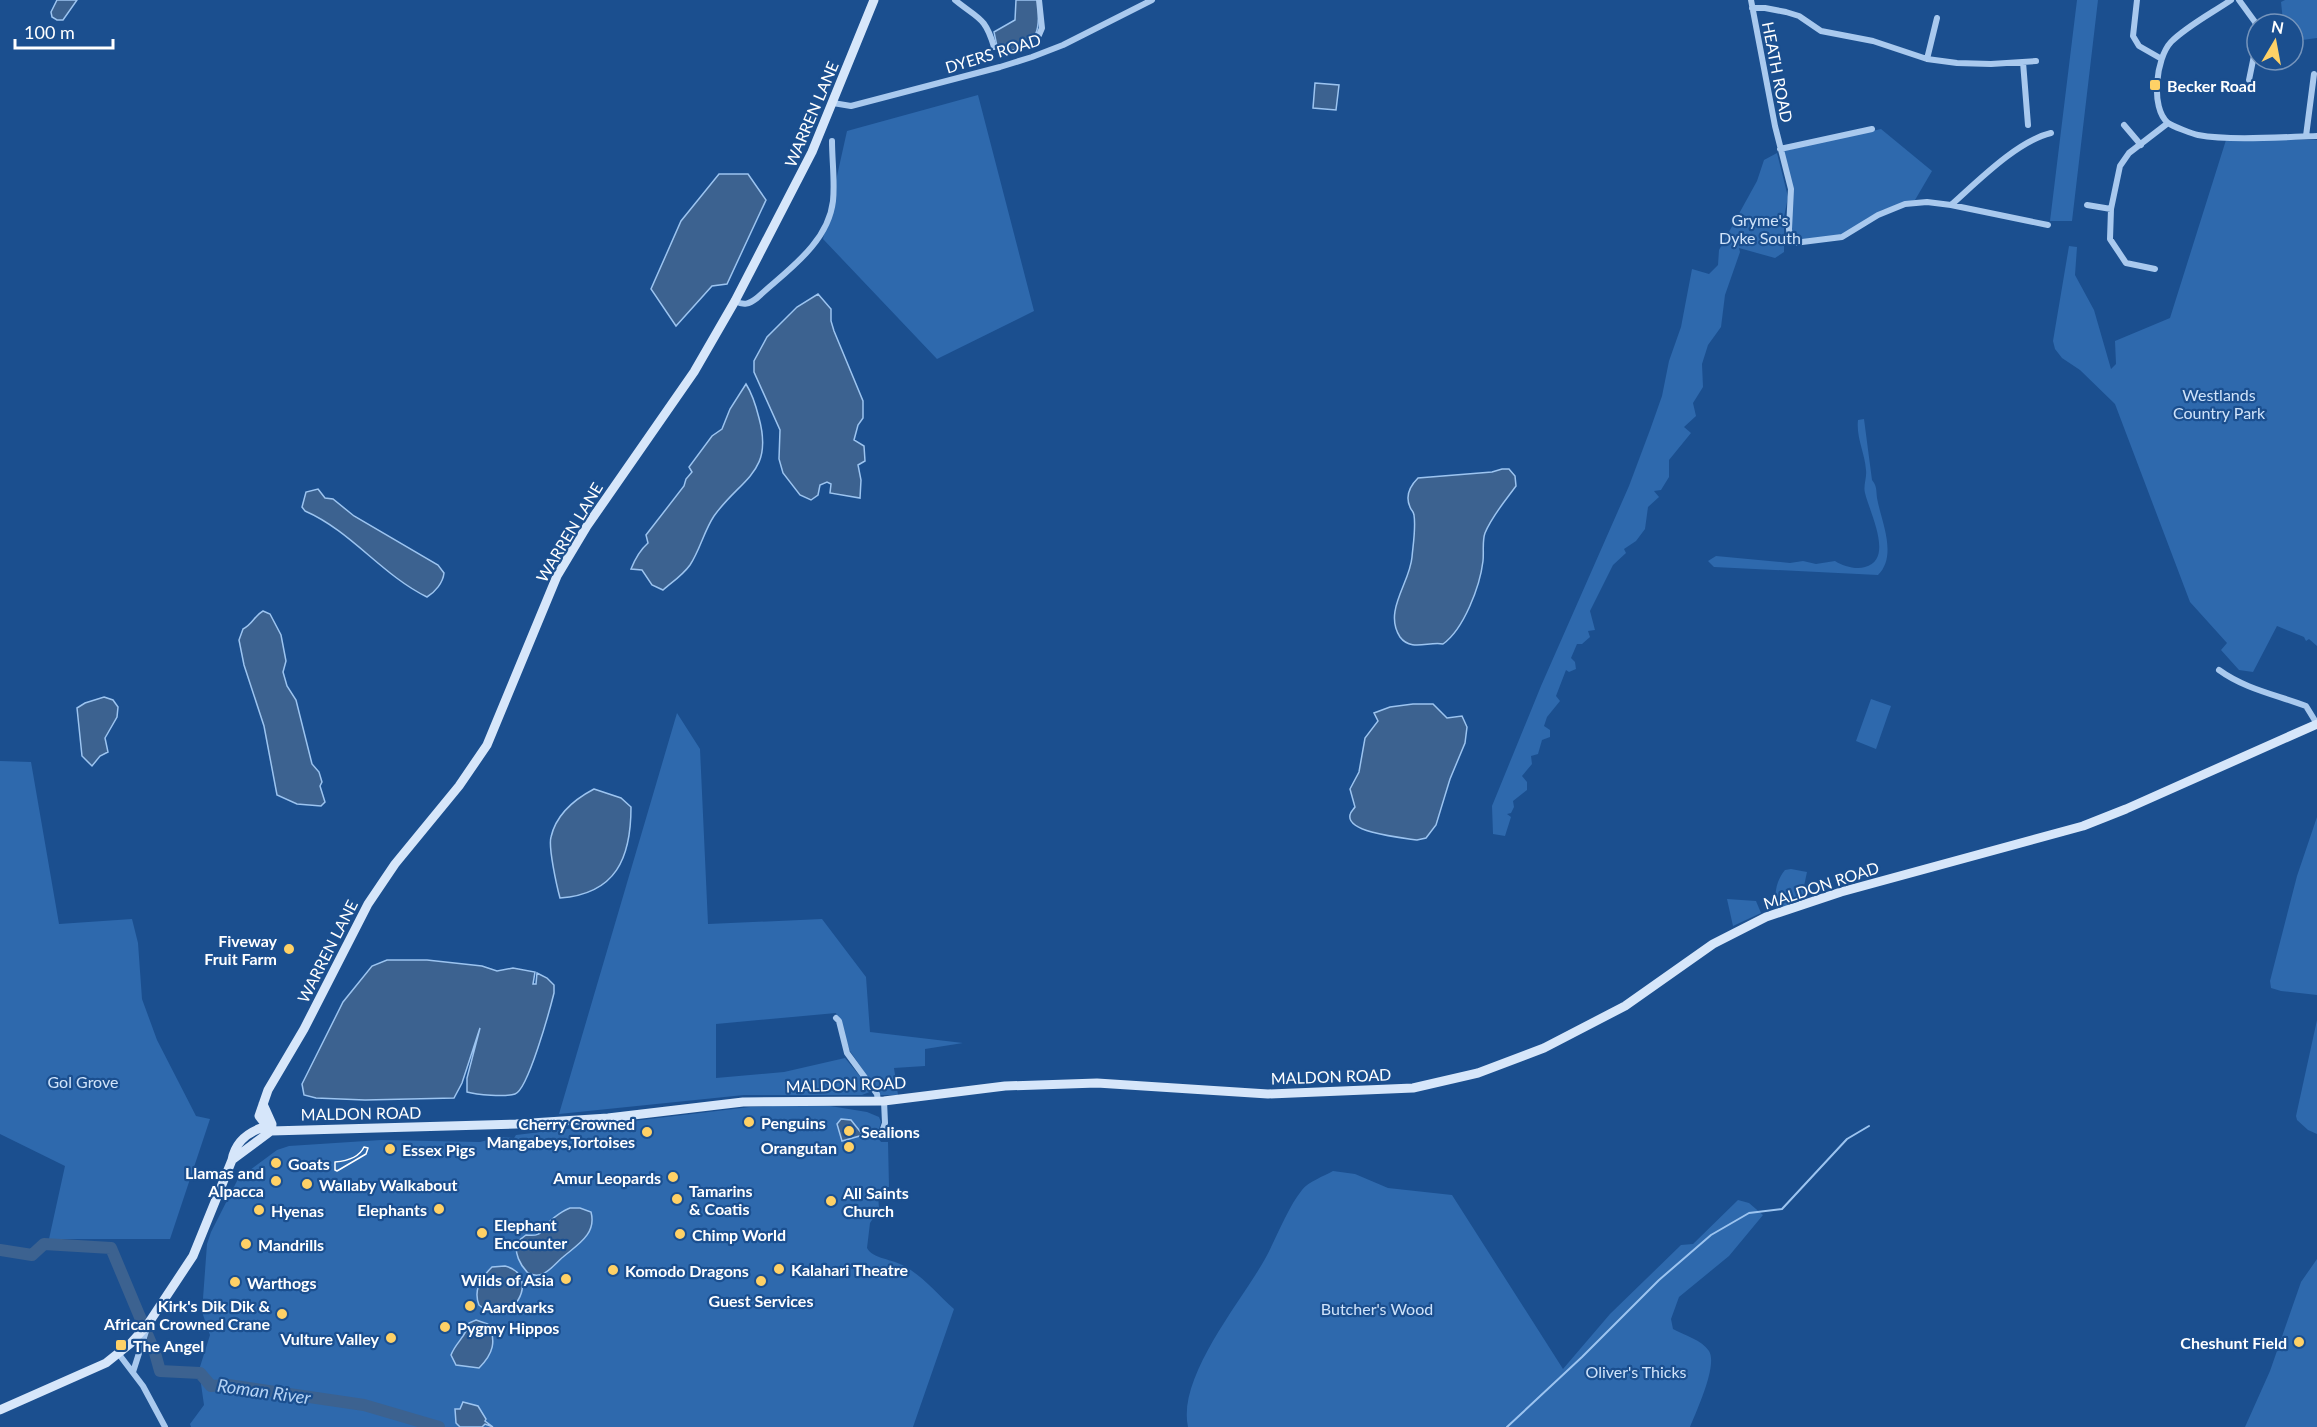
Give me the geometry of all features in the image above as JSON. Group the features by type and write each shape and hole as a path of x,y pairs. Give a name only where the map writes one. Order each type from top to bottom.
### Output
{"main road":[{"name":"WARREN LANE","path":"243,1138 304,1029 368,904 395,864 459,786 487,746 527,646 563,566 587,526 694,372 735,302 793,192 834,103 874,0"},
{"name":"MALDON ROAD","path":"243,1138 261,1128 271,1131 516,1124 608,1118 743,1102 881,1101 1005,1086 1097,1083 1268,1094 1413,1088 1478,1073 1544,1048 1625,1006 1713,944 1766,917 1841,892 2093,822 2317,724"},
{"path":"232,1160 271,1131 272,1124 261,1108"},
{"path":"0,1410 106,1363 148,1324 193,1256 232,1160 234,1149 243,1138"}],"street":[{"path":"955,0 982,21 988,29 994,47"},
{"path":"1039,0 1042,28 1039,35"},
{"name":"DYERS ROAD","path":"834,103 851,106 1000,67 1063,45 1152,0"},
{"name":"HEATH ROAD","path":"1750,0 1780,149 1791,189 1789,229 1790,238 1794,243 1842,237 1878,215 1905,204 1927,202 1951,205"},
{"path":"2137,0 2133,36 2139,46 2160,58"},
{"path":"2231,0 2173,41 2160,58 2157,73 2159,98 2161,110 2168,123 2198,135 2317,136"},
{"path":"1752,8 1786,12 1799,16 1821,31 1873,41 1927,59 1980,64 2036,61"},
{"path":"1927,59 1937,18"},
{"path":"2023,62 2028,125"},
{"path":"2249,80 2251,72"},
{"path":"2306,136 2314,74"},
{"path":"2155,269 2126,262 2116,250 2110,239 2111,209 2120,166 2129,153 2168,123"},
{"path":"2124,125 2141,145"},
{"path":"1780,149 1872,129"},
{"path":"1951,205 1987,173 2035,137 2051,133"},
{"path":"735,302 750,303 757,298 811,248 819,237 830,217 833,200 832,141"},
{"path":"1951,205 2048,225"},
{"path":"2087,205 2111,209"},
{"path":"2219,670 2232,678 2307,706 2317,724"},
{"path":"836,1018 839,1021 847,1053 881,1101 885,1123 882,1132"},
{"path":"133,1372 148,1324"},
{"path":"118,1353 143,1386 165,1427"}],"green space":[{"path":"2077,0 2098,0 2072,221 2050,221"},
{"path":"2317,0 2317,38 2305,40 2305,12 2282,12 2281,2"},
{"path":"978,95 1034,311 937,359 823,239 847,131"},
{"path":"1881,129 1932,171 1915,200 1882,210 1866,219 1851,233 1798,243 1790,238 1792,200 1783,151"},
{"name":"Westlands Country Park","path":"2226,140 2317,140 2317,646 2309,639 2306,641 2304,637 2277,626 2253,672 2239,670 2221,650 2227,643 2190,602 2115,404 2080,370 2062,358 2055,349 2053,341 2069,246 2077,247 2075,275 2094,310 2111,369 2116,364 2115,341 2170,318"},
{"name":"Gryme's Dyke South","path":"1777,153 1788,197 1784,217 1784,252 1775,258 1739,248 1740,252 1725,295 1721,327 1708,345 1702,364 1703,387 1693,403 1696,416 1684,427 1691,433 1669,460 1669,477 1661,490 1654,491 1659,497 1648,507 1645,529 1636,541 1624,549 1626,553 1613,565 1590,611 1595,630 1588,631 1590,637 1582,644 1577,644 1571,658 1575,662 1576,669 1569,672 1566,670 1556,696 1560,701 1547,717 1544,726 1550,730 1550,737 1542,740 1538,754 1531,756 1532,764 1522,776 1527,782 1527,790 1513,801 1514,807 1511,813 1507,814 1511,817 1505,836 1493,834 1492,806 1541,686 1629,486 1662,396 1669,361 1681,327 1692,269 1709,274 1718,265 1719,250 1757,181 1764,160"},
{"path":"1864,419 1872,480 1876,488 1888,548 1884,567 1878,575 1714,567 1708,561 1716,556 1790,563 1803,561 1816,564 1835,561 1858,568 1874,563 1878,555 1878,534 1867,501 1866,470 1858,427 1858,420"},
{"path":"1871,699 1891,706 1876,749 1856,741"},
{"path":"677,713 700,749 708,924 822,919 866,977 870,1032 963,1043 925,1049 925,1066 894,1068 898,1095 880,1095 850,1051 836,1013 716,1024 716,1078 784,1072 845,1058 872,1091 862,1095 744,1095 559,1114"},
{"name":"Gol Grove","path":"0,761 31,762 59,924 132,919 138,943 142,999 157,1040 196,1116 210,1119 170,1239 49,1239 65,1166 0,1134"},
{"path":"2317,817 2317,995 2281,991 2271,988 2270,981 2297,876"},
{"path":"1785,870 1807,872 1804,886 1805,901 1778,910 1776,894 1779,879"},
{"path":"1727,899 1756,901 1761,913 1733,926"},
{"path":"2317,1020 2317,1134 2308,1130 2297,1120 2296,1116"},
{"path":"818,1104 867,1112 879,1117 881,1122 877,1136 881,1142 888,1142 889,1187 882,1187 878,1193 879,1209 870,1223 867,1248 878,1257 911,1270 954,1309 913,1427 191,1427 190,1424 204,1405 199,1370 210,1335 202,1312 207,1244 238,1179 277,1150 289,1146 381,1140 480,1142 499,1137 514,1138 516,1135 750,1107"},
{"name":"Butcher's Wood","path":"1333,1171 1355,1174 1388,1188 1452,1195 1563,1369 1610,1314 1681,1245 1693,1244 1738,1200 1749,1203 1763,1215 1729,1256 1679,1297 1671,1319 1673,1329 1706,1347 1711,1358 1709,1377 1690,1427 1188,1427 1187,1407 1192,1386 1213,1340 1265,1259 1297,1197 1308,1184"},
{"name":"Cheshunt Field","path":"2317,1259 2317,1427 2245,1427 2270,1371 2301,1282"}],"shaded area":[{"path":"57,0 77,0 63,20 52,17 51,12"},
{"path":"1016,0 1038,0 1036,32 1028,43 999,56 994,32 1015,20"},
{"path":"1315,83 1339,85 1336,110 1313,108"},
{"path":"719,174 748,174 766,200 727,284 712,286 676,326 651,289 681,221"},
{"path":"818,294 831,309 834,331 863,401 863,418 858,425 854,440 864,446 865,461 858,465 861,480 860,498 830,493 831,484 827,482 820,485 818,495 811,500 800,495 783,473 779,459 780,430 754,372 754,361 767,337 797,307"},
{"path":"746,384 751,392 759,418 762,436 762,451 758,463 744,483 714,516 690,565 663,590 652,585 642,570 631,569 638,555 648,543 646,535 684,486 692,472 689,467 712,436 722,429 730,409"},
{"path":"1509,469 1515,476 1516,486 1485,533 1481,571 1475,594 1464,618 1451,637 1443,644 1409,644 1400,637 1394,617 1412,557 1415,525 1414,513 1408,499 1411,488 1418,478 1492,472"},
{"path":"318,489 325,498 333,499 354,516 438,565 444,573 433,593 427,597 411,588 337,530 305,511 302,507 306,492"},
{"path":"263,611 270,614 281,635 286,661 283,672 287,686 296,700 312,764 319,772 322,782 320,786 325,802 321,806 297,804 277,795 264,726 244,665 239,640 243,629"},
{"path":"104,697 113,700 118,707 117,717 105,738 108,752 100,756 92,766 82,756 77,708"},
{"path":"1433,704 1447,718 1462,716 1467,727 1465,743 1450,779 1436,825 1426,838 1417,840 1377,834 1366,830 1351,821 1350,815 1355,807 1350,789 1359,772 1365,738 1378,721 1374,713 1390,707"},
{"path":"594,789 621,798 631,807 628,842 617,870 607,881 579,895 560,898 552,858 551,837 557,822 567,808"},
{"path":"387,960 427,960 482,966 497,971 513,968 535,972 533,984 536,984 537,973 554,985 554,993 538,1048 526,1079 515,1094 484,1095 467,1092 467,1078 480,1028 462,1083 454,1098 365,1100 316,1098 304,1095 302,1084 343,1002 372,966"},
{"name":"Sealions","path":"841,1119 851,1120 863,1135 842,1141 837,1124"},
{"path":"570,1208 580,1208 591,1212 591,1227 588,1233 548,1271 539,1275 528,1273 518,1259 517,1242 526,1235 540,1233 549,1222"},
{"path":"505,1266 516,1271 521,1280 522,1290 518,1300 511,1308 502,1312 491,1312 479,1305 478,1289 484,1275 492,1267"},
{"path":"476,1320 488,1324 491,1330 493,1342 488,1358 479,1368 456,1365 451,1355 469,1323"},
{"path":"463,1402 478,1406 485,1421 493,1427 485,1424 482,1427 460,1427 456,1423 455,1409 460,1409"}],"waterway":[{"path":"1507,1427 1582,1357 1659,1280 1711,1235 1749,1213 1782,1209 1847,1139 1869,1126"},
{"name":"Roman River","path":"0,1250 32,1255 44,1244 111,1248 155,1353 160,1371 200,1373 211,1386 228,1385 364,1405 439,1427"}],"tram line":[{"path":"364,1147 368,1148 366,1154 337,1171 335,1170 335,1162 356,1156 364,1147"}],"place":[{"name":"Becker Road","path":"2155,85"},
{"name":"Fiveway Fruit Farm","path":"289,949"},
{"name":"Penguins","path":"749,1122"},
{"name":"Sealions","path":"849,1131"},
{"name":"Cherry Crowned Mangabeys,Tortoises","path":"647,1132"},
{"name":"Orangutan","path":"849,1147"},
{"name":"Essex Pigs","path":"390,1149"},
{"name":"Goats","path":"276,1163"},
{"name":"Amur Leopards","path":"673,1177"},
{"name":"Llamas and Alpacca","path":"276,1181"},
{"name":"Wallaby Walkabout","path":"307,1184"},
{"name":"Tamarins & Coatis","path":"677,1199"},
{"name":"All Saints Church","path":"831,1201"},
{"name":"Elephants","path":"439,1209"},
{"name":"Hyenas","path":"259,1210"},
{"name":"Elephant Encounter","path":"482,1233"},
{"name":"Chimp World","path":"680,1234"},
{"name":"Mandrills","path":"246,1244"},
{"name":"Kalahari Theatre","path":"779,1269"},
{"name":"Komodo Dragons","path":"613,1270"},
{"name":"Wilds of Asia","path":"566,1279"},
{"name":"Guest Services","path":"761,1281"},
{"name":"Warthogs","path":"235,1282"},
{"name":"Aardvarks","path":"470,1306"},
{"name":"Kirk's Dik Dik & African Crowned Crane","path":"282,1314"},
{"name":"Pygmy Hippos","path":"445,1327"},
{"name":"Vulture Valley","path":"391,1338"},
{"name":"Cheshunt Field","path":"2299,1342"},
{"name":"The Angel","path":"121,1345"}],"park label":[{"name":"Oliver's Thicks","path":"1636,1371"}]}
